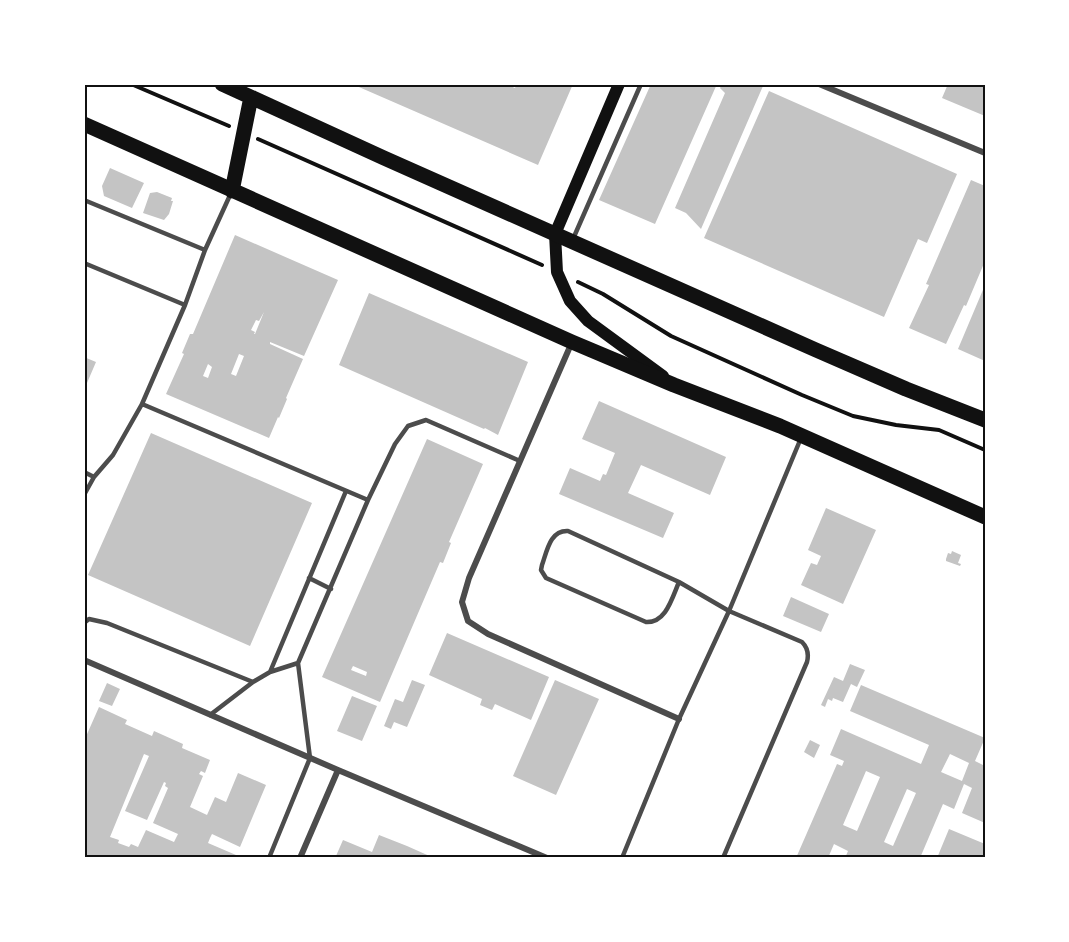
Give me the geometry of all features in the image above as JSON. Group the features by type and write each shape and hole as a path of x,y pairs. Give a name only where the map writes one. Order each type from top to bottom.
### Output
{"main road":[{"path":"222,84 572,242 906,389 985,420"},
{"path":"619,84 555,234 557,272 570,301 588,321 674,385"},
{"path":"232,191 251,97"},
{"path":"84,124 572,342 802,435 985,517"}],"street":[{"path":"819,84 985,153"},
{"path":"572,342 469,578 462,602 468,621 488,634 680,719"},
{"path":"84,660 547,858"},
{"path":"300,858 338,770"}],"lane":[{"path":"572,242 641,84"},
{"path":"84,495 93,477 113,455 142,404 185,305 205,250 232,191"},
{"path":"84,200 205,250"},
{"path":"84,263 185,305"},
{"path":"142,404 368,500"},
{"path":"269,858 310,758 298,663 368,500 395,444 408,426 426,420 520,461"},
{"path":"622,858 802,435"},
{"path":"84,472 93,477"},
{"path":"270,672 346,491"},
{"path":"680,582 662,616 655,621 646,622 546,578 541,570 555,535 559,531 568,531 680,582 729,611 802,642 808,652 807,662 723,858"},
{"path":"309,578 331,588"},
{"path":"84,623 89,619 107,623 253,682"},
{"path":"210,715 253,682 270,672 298,663"}],"building":[{"path":"352,84 506,84 515,88 517,84 573,84 538,165"},
{"path":"651,84 717,84 655,224 599,200"},
{"path":"722,84 759,84 763,86 701,229 686,213 675,208 725,93 720,88"},
{"path":"948,84 985,84 985,116 942,98"},
{"path":"769,91 957,174 927,243 918,239 884,317 704,238"},
{"path":"110,168 144,183 132,208 104,196 102,186"},
{"path":"971,180 985,186 985,261 966,306 964,305 946,344 909,328 929,285 926,284"},
{"path":"157,192 172,198 171,201 173,201 169,214 164,220 143,213 150,193"},
{"path":"235,235 338,280 304,356 270,342 303,359 269,438 166,394 184,354 182,353 190,334 193,334","holes":["264,312 255,334 254,334 255,332 251,330 256,320 259,321","239,354 244,356 236,376 231,374","208,364 212,367 208,378 203,376"]},
{"path":"985,285 985,361 958,349"},
{"path":"369,293 528,362 498,435 339,365"},
{"path":"84,357 96,362 84,390"},
{"path":"599,401 726,457 710,495 641,465 628,493 674,513 663,538 559,494 570,468 600,481 603,474 606,475 615,453 582,439"},
{"path":"151,433 312,503 250,646 88,575"},
{"path":"427,439 483,464 449,542 451,543 443,563 440,562 380,702 322,677","holes":["353,666 367,672 366,676 351,670"]},
{"path":"826,508 876,530 843,604 801,585 811,563 817,565 821,556 808,550"},
{"path":"952,551 961,555 958,563 961,564 960,566 946,561 948,553 951,554"},
{"path":"791,597 829,614 821,632 783,616"},
{"path":"447,633 549,677 531,720 495,704 492,710 480,705 482,699 429,675"},
{"path":"850,664 865,670 857,687 851,684 843,702 833,698 832,701 828,699 825,707 821,705 834,677 843,681"},
{"path":"412,680 425,685 407,727 394,722 391,729 384,726 395,699 403,702"},
{"path":"555,680 599,699 556,795 513,776"},
{"path":"107,683 120,689 112,706 99,701"},
{"path":"861,685 985,738 975,761 983,765 985,760 985,823 962,813 972,788 964,784 954,809 943,804 920,858 845,858 848,851 834,844 828,858 796,858 837,764 842,766 844,761 830,755 841,729 921,764 929,745 850,711","holes":["950,754 969,763 962,781 941,772","866,771 880,777 857,831 843,825","907,789 916,793 893,846 884,842"]},
{"path":"352,696 377,706 362,741 337,731"},
{"path":"99,707 127,720 125,724 152,736 154,731 183,744 182,748 210,760 205,773 201,771 199,774 203,776 190,807 207,815 215,797 226,802 238,773 266,785 240,847 212,834 210,838 208,843 236,855 235,858 84,858 84,819 87,812 84,811 84,741","holes":["144,754 149,756 125,811 147,820 164,782 168,788 153,823 178,834 174,842 146,830 138,847 131,844 129,847 110,837"]},
{"path":"810,740 820,745 814,758 804,752"},
{"path":"949,829 985,844 985,858 937,858"},
{"path":"379,835 434,858 340,858 336,856 343,840 372,852"}]}
